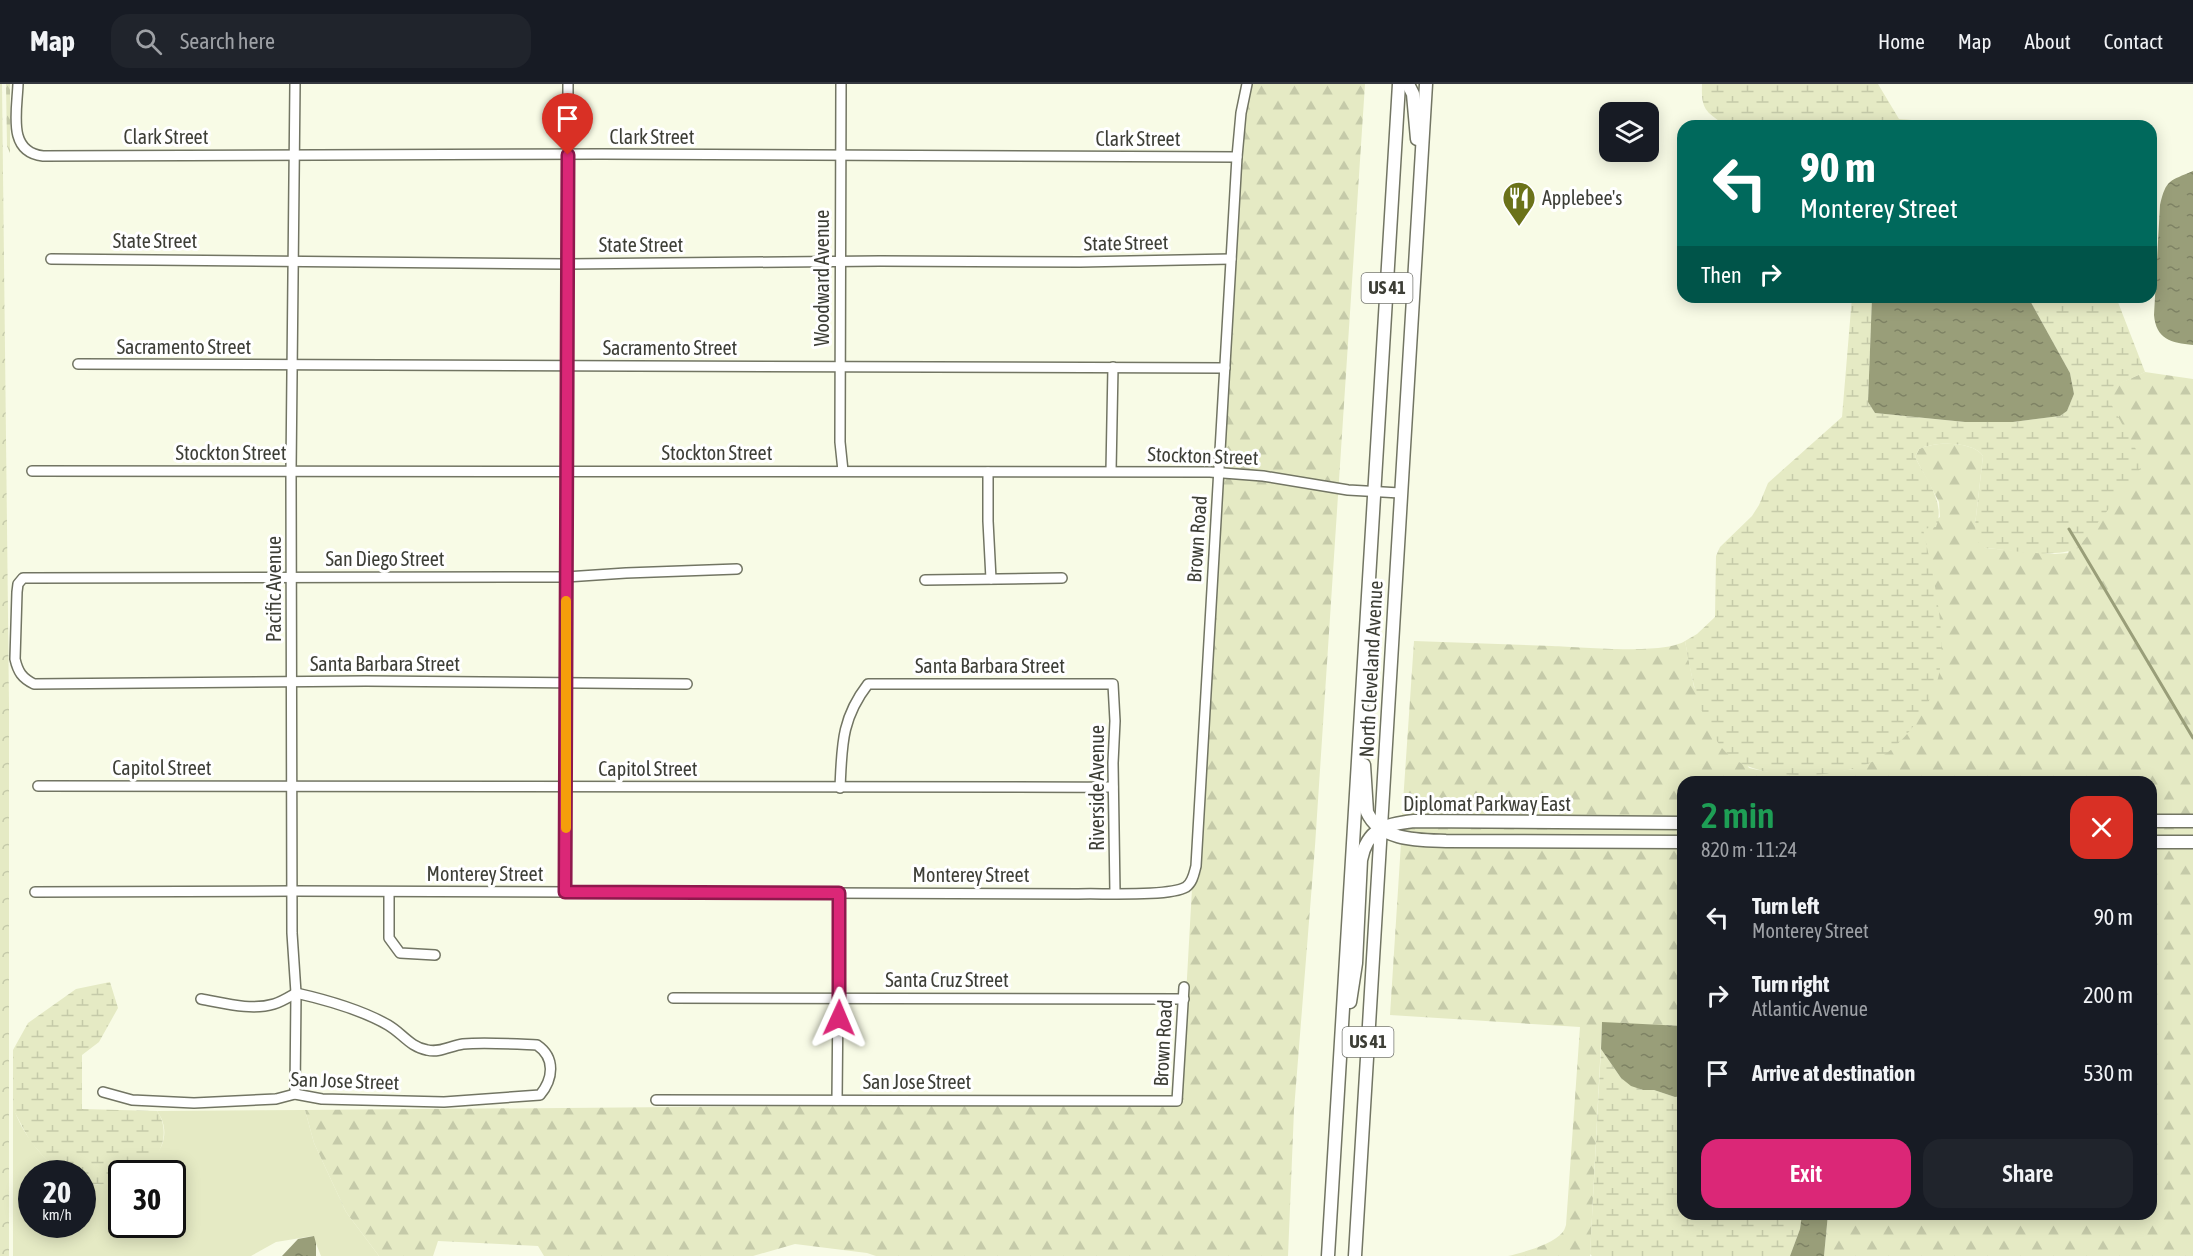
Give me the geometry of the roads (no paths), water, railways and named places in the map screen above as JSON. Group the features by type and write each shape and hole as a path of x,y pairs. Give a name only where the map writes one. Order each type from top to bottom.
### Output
{"main road":[{"name":"North Cleveland Avenue","path":"1328,1256 1399,84"},
{"path":"1408,84 1413,94 1420,182"},
{"name":"North Cleveland Avenue","path":"1355,1256 1426,84"},
{"path":"1338,1073 1356,963 1361,860 1370,838 1381,828 1370,819 1367,812 1361,712"},
{"name":"Diplomat Parkway East","path":"1381,828 1414,821 1677,823"},
{"path":"2157,821 2193,821"},
{"name":"Diplomat Parkway East","path":"1381,828 1396,837 1446,842 1677,842"},
{"path":"2157,842 2193,842"}],"street":[{"name":"Clark Street","path":"18,84 17,137 22,148 32,155 1237,157"},
{"name":"Pacific Avenue","path":"295,84 291,471 292,933 296,993 295,1094"},
{"path":"565,892 568,84"},
{"name":"Woodward Avenue","path":"841,84 840,442 843,471"},
{"name":"Brown Road","path":"1187,886 1196,866 1237,157 1246,84"},
{"name":"State Street","path":"51,260 293,260 567,264 840,261 1080,262 1231,259"},
{"name":"Sacramento Street","path":"78,364 1225,368"},
{"path":"1112,471 1113,367"},
{"name":"Stockton Street","path":"32,471 1219,472 1276,478 1348,490 1401,493"},
{"path":"988,472 991,579"},
{"name":"San Diego Street","path":"18,670 15,659 17,592 18,584 23,578 566,577 737,569"},
{"path":"925,580 1062,578"},
{"name":"Santa Barbara Street","path":"18,670 24,679 34,684 292,681 687,684"},
{"name":"Santa Barbara Street","path":"840,788 843,736 858,697 868,684 1113,684"},
{"name":"Riverside Avenue","path":"1113,684 1115,893"},
{"name":"Capitol Street","path":"38,786 1113,787"},
{"name":"Monterey Street","path":"35,892 1115,893 1172,892 1187,886"},
{"path":"389,892 389,938 400,953 435,955"},
{"path":"837,1100 839,893"},
{"name":"Brown Road","path":"1178,1101 1184,987"},
{"path":"201,999 263,1006 276,1004 296,993"},
{"name":"San Jose Street","path":"103,1092 132,1100 195,1103 276,1099 295,1094 322,1099 444,1102 540,1095 546,1087 550,1063 547,1052 537,1045 462,1044 437,1051 427,1050 409,1042 399,1032 371,1017 345,1006 296,993"},
{"name":"Santa Cruz Street","path":"673,998 1184,999"},
{"name":"San Jose Street","path":"656,1100 1178,1101"}],"water":[{"path":"2193,171 2193,345 2178,343 2161,335 2154,315 2155,303 2157,303 2160,205 2167,185"},
{"path":"1872,303 2031,303 2070,373 2074,394 2067,411 2060,416 2013,422 1965,422 1875,413 1868,402"},
{"path":"1602,1022 1677,1026 1677,1097 1631,1086 1621,1078 1601,1049"},
{"path":"1801,1220 1827,1220 1824,1256 1790,1256"},
{"path":"314,1236 316,1256 282,1256 298,1239"}],"waterway":[{"path":"2069,529 2193,738"}],"place":[{"name":"Applebee's","path":"1519,227"}]}
